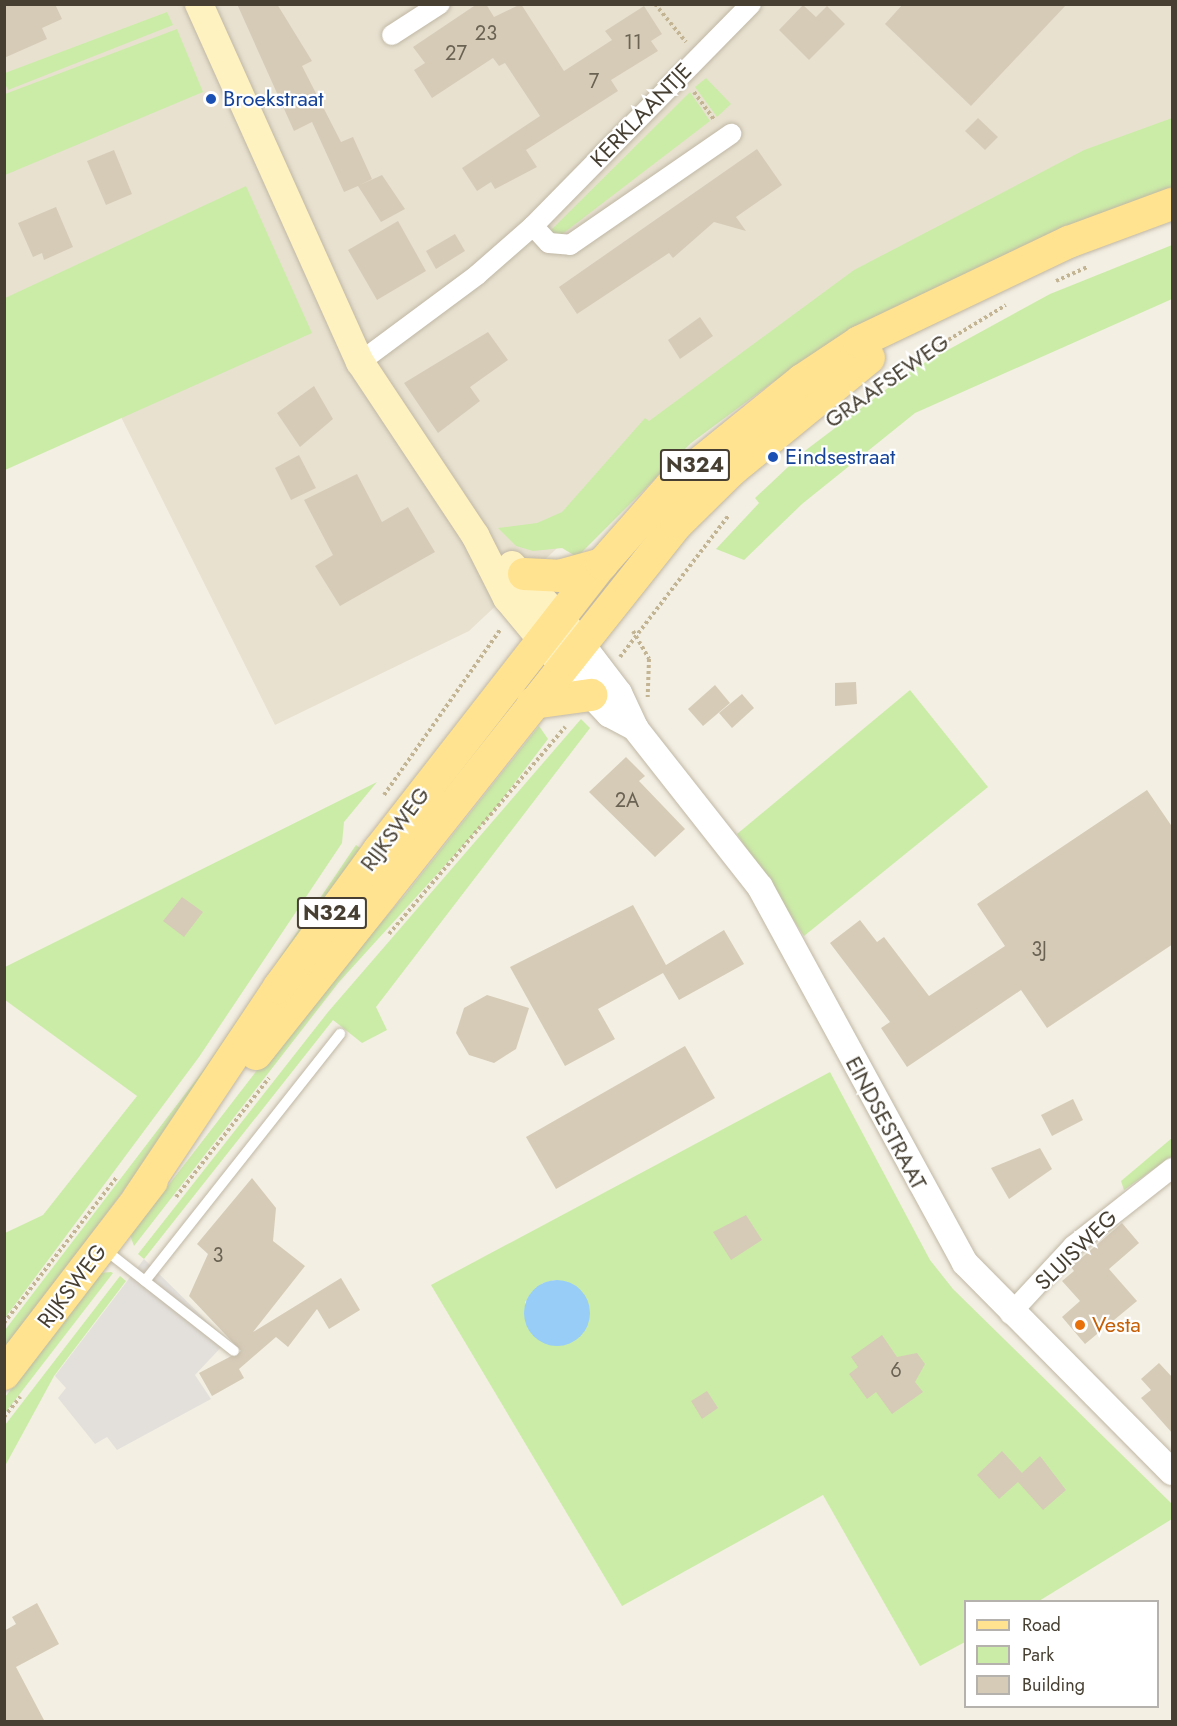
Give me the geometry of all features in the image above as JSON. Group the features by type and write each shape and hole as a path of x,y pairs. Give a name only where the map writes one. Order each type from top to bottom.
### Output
{"main road":[{"path":"199,4 360,362 475,535 507,598 550,629 571,653"},
{"name":"GRAAFSEWEG","path":"550,629 602,564 670,487 802,380 859,342 934,308 1058,246 1173,204"},
{"name":"GRAAFSEWEG","path":"571,653 677,524 732,470 934,308"},
{"path":"475,535 524,574 550,629"},
{"path":"524,574 559,576 602,564"},
{"name":"RIJKSWEG","path":"139,1197 279,987 550,629"},
{"name":"RIJKSWEG","path":"4,1374 139,1197 571,653"},
{"path":"533,703 591,695"}],"street":[{"path":"392,35 440,4"},
{"name":"KERKLAANTJE","path":"360,362 477,275 533,226 751,4"},
{"path":"533,226 549,243 570,245 729,136"},
{"name":"EINDSESTRAAT","path":"571,653 591,695 640,734"},
{"name":"EINDSESTRAAT","path":"571,653 619,693 640,734 760,887 935,1216 964,1263 1010,1314 1173,1472"},
{"name":"SLUISWEG","path":"1010,1314 1073,1246 1173,1168"}],"lane":[{"path":"145,1281 340,1034"},
{"path":"102,1246 234,1351"}],"path":[{"path":"655,4 698,57"},
{"path":"681,74 729,136"},
{"path":"1053,282 1096,264"},
{"name":"GRAAFSEWEG","path":"888,376 1011,302"},
{"path":"640,734 651,674 634,632 735,507"}],"shaded area":[{"path":"5,5 1172,5 1172,134 688,425 469,631 275,725 58,291 5,300"},
{"path":"144,1259 227,1341 195,1375 211,1399 117,1450 107,1437 95,1444 58,1398 66,1388 55,1376"}],"green space":[{"path":"167,12 173,25 8,90 5,84 5,73"},
{"path":"177,29 203,92 5,175 5,94"},
{"path":"706,78 731,104 717,117 695,87"},
{"path":"690,92 710,121 561,235 548,233"},
{"path":"1172,118 1172,189 1052,234 773,382 691,443 577,557 562,548 533,551 516,546 498,528 537,523 562,512 645,418 649,421 854,270 1084,150"},
{"path":"246,186 312,333 5,470 5,298"},
{"path":"1172,245 1172,299 915,413 802,504 744,560 716,549 759,503 755,498 806,450 913,369 1050,294"},
{"path":"910,690 988,787 804,936 737,834"},
{"path":"581,719 590,728 376,1007 387,1030 362,1043 333,1020 144,1259 138,1254 328,1012"},
{"path":"539,726 548,739 487,819 339,982 134,1246 130,1235 291,1026 405,895"},
{"path":"377,782 344,822 342,843 199,1057 5,1318 5,1233 43,1215 137,1096 5,1000 5,967"},
{"path":"356,845 360,848 344,879 153,1151 5,1350 5,1330 205,1068"},
{"path":"830,1072 930,1260 953,1289 1172,1504 1172,1519 1041,1600 964,1600 964,1643 920,1666 823,1495 622,1606 431,1285","holes":["555,1280 530,1332 525,1302 543,1283"]},
{"path":"1172,1138 1172,1156 1124,1190 1121,1181"},
{"path":"100,1273 113,1273 5,1413 5,1397"},
{"path":"120,1276 126,1281 54,1376 5,1466 5,1425"}],"water":[{"path":"557,1280 570,1283 580,1290 587,1300 590,1313 587,1326 580,1336 570,1343 557,1346 544,1343 534,1336 527,1326 524,1313 527,1300 534,1290 544,1283"}],"building":[{"path":"4,4 55,4 62,19 42,28 47,39 4,58"},
{"path":"237,4 277,4 312,61 302,66 341,142 353,137 372,179 360,185 382,175 405,209 381,222 358,186 344,192 312,122 294,131"},
{"path":"477,4 486,4 494,17 521,4 564,71 612,40 605,31 644,6 662,34 651,41 658,51 611,80 618,91 526,150 537,167 495,189 491,182 477,191 462,168 540,116 505,63 499,66 493,58 432,98 414,70 425,63 413,47"},
{"path":"903,4 1067,4 971,106 885,24"},
{"path":"803,5 816,17 827,6 845,24 809,60 779,30"},
{"path":"978,118 998,137 985,150 965,131"},
{"path":"757,149 782,185 736,217 746,231 714,222 673,258 669,253 577,314 559,287"},
{"path":"114,150 132,194 106,205 87,161"},
{"path":"56,207 73,247 44,260 42,253 33,257 18,223"},
{"path":"398,221 426,271 377,300 348,250"},
{"path":"455,234 465,251 436,269 426,251"},
{"path":"700,317 713,336 680,359 668,340"},
{"path":"488,332 508,360 470,387 480,401 438,433 404,383"},
{"path":"314,386 333,419 300,447 277,413"},
{"path":"299,455 316,488 291,500 275,468"},
{"path":"357,474 382,522 408,507 435,552 340,606 315,566 333,555 304,500"},
{"path":"856,682 857,704 835,706 835,683"},
{"path":"715,685 730,703 703,726 688,709"},
{"path":"742,694 754,708 732,728 719,713"},
{"path":"626,757 645,776 639,781 685,829 655,857 589,792"},
{"path":"1147,790 1173,828 1173,944 1047,1028 1021,990 907,1067 881,1028 890,1022 830,943 860,920 877,942 884,937 929,996 1005,946 977,904"},
{"path":"182,897 203,912 184,937 163,921"},
{"path":"633,905 666,965 724,930 744,964 679,1000 663,973 598,1009 615,1039 565,1066 510,967"},
{"path":"487,995 529,1008 516,1049 494,1063 469,1055 456,1033 464,1008"},
{"path":"685,1046 715,1098 556,1189 526,1137"},
{"path":"1073,1099 1083,1120 1052,1136 1041,1115"},
{"path":"1040,1148 1052,1169 1009,1199 991,1168"},
{"path":"252,1178 276,1208 273,1241 305,1266 253,1332 341,1278 360,1310 329,1329 317,1309 288,1347 276,1337 239,1369 244,1378 212,1396 199,1373 241,1351 189,1296 208,1254 197,1244"},
{"path":"746,1215 762,1240 731,1260 713,1232"},
{"path":"1122,1223 1139,1243 1109,1269 1137,1301 1085,1344 1062,1317 1080,1301 1062,1281 1074,1271 1071,1267"},
{"path":"882,1335 897,1357 917,1353 925,1364 915,1382 923,1392 892,1414 876,1392 867,1399 849,1374 858,1367 851,1357"},
{"path":"1159,1363 1173,1378 1173,1434 1141,1398 1151,1390 1141,1379"},
{"path":"707,1391 718,1408 702,1419 691,1401"},
{"path":"1002,1451 1022,1473 1040,1456 1066,1490 1043,1510 1018,1482 999,1499 977,1475"},
{"path":"37,1603 59,1644 16,1667 45,1722 4,1722 4,1631 16,1624 12,1617"}],"place":[{"name":"Broekstraat","path":"211,99"},
{"name":"Eindsestraat","path":"773,457"},
{"name":"Vesta","path":"1080,1325"}]}
